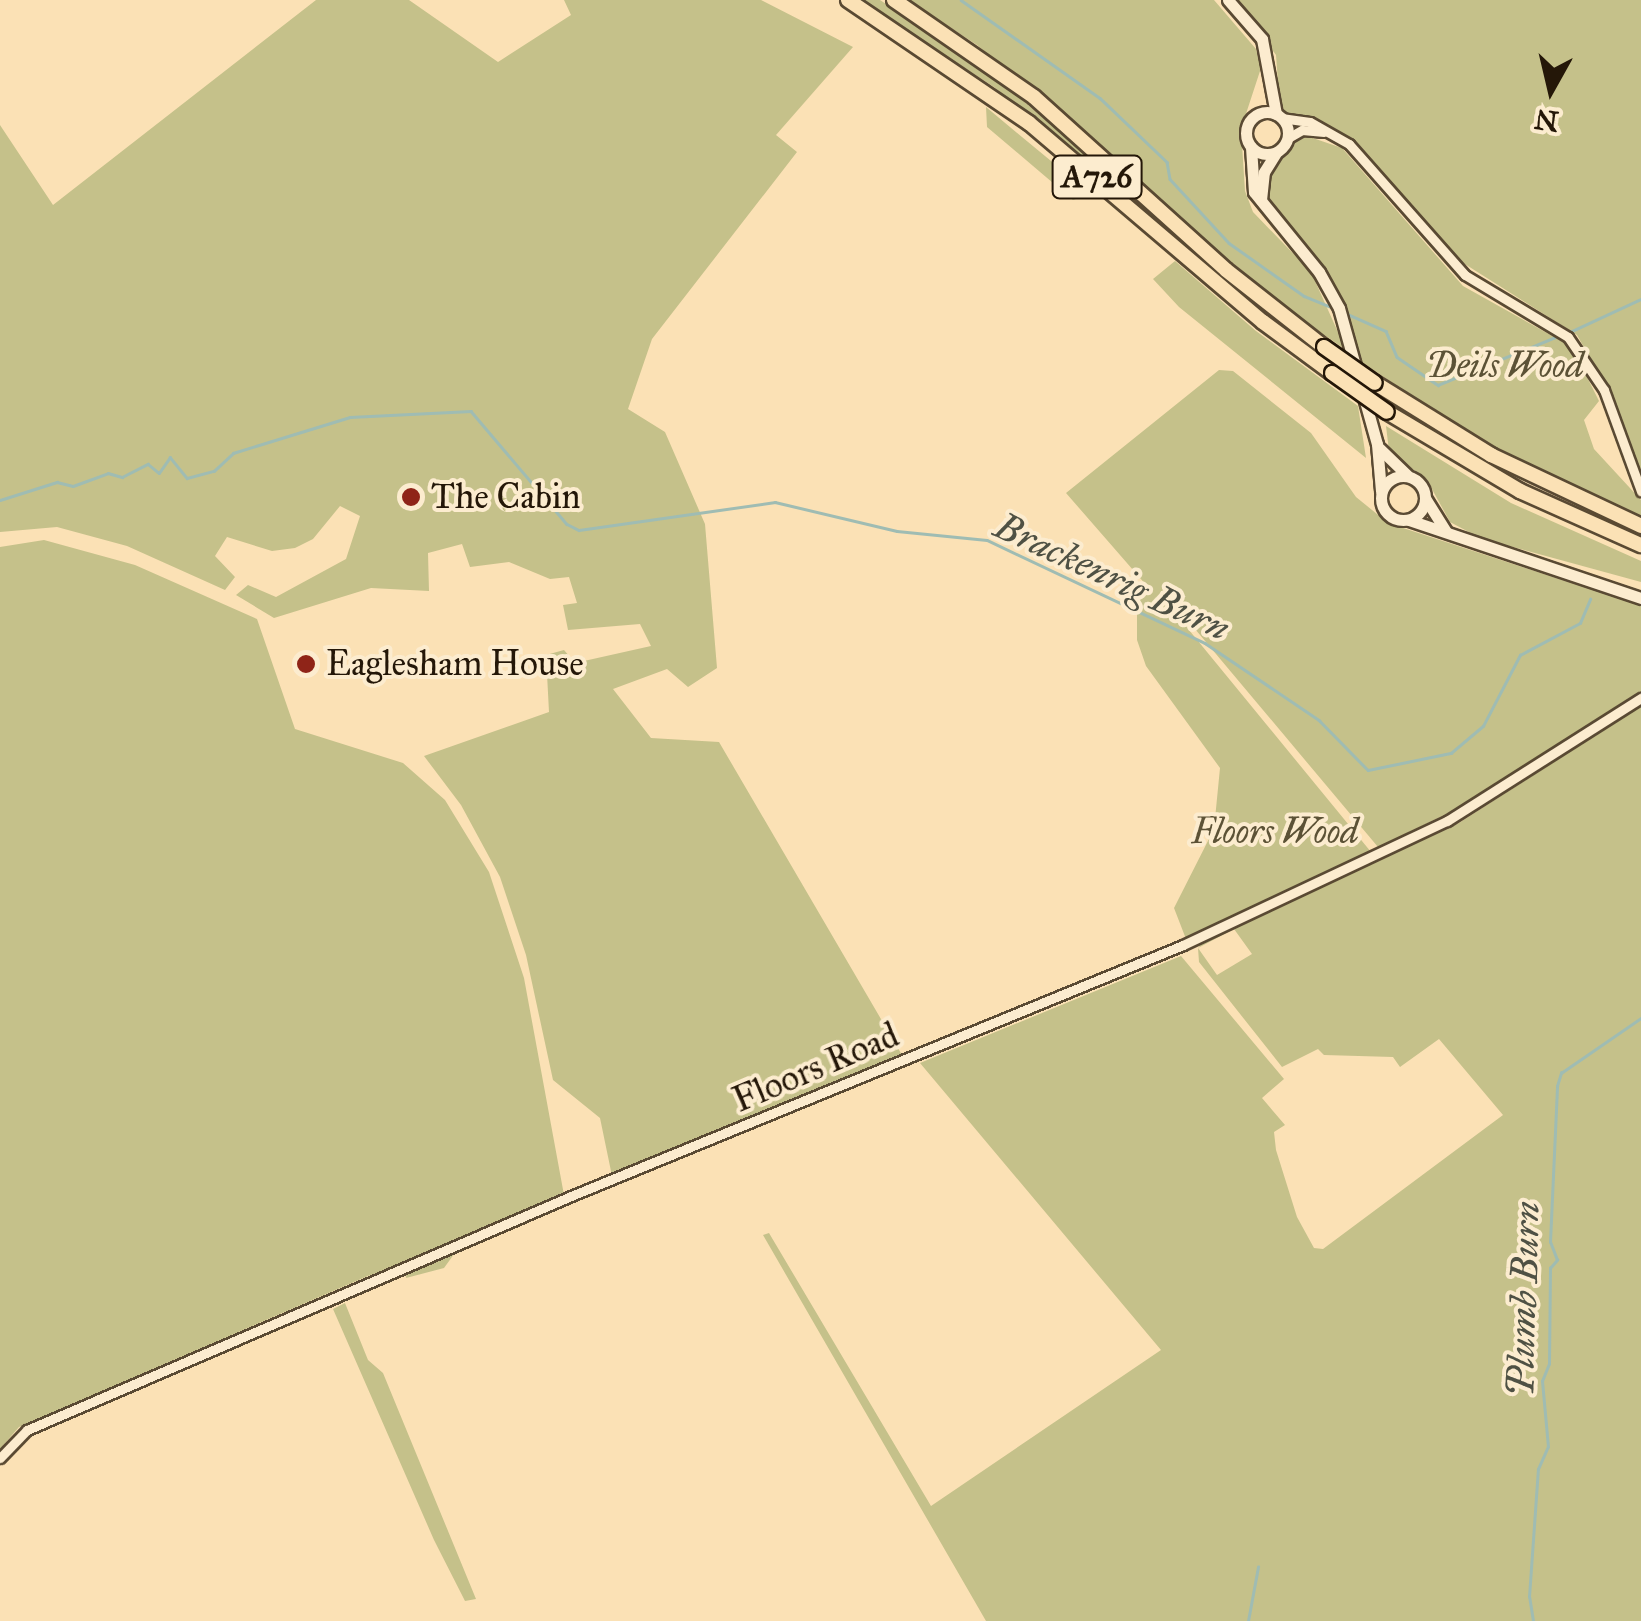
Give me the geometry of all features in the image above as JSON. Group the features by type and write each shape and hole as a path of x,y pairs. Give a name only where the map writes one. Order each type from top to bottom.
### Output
{"highway":[{"name":"A726","path":"848,0 1014,112 1332,373 1387,412 1520,491 1641,545"},
{"name":"A726","path":"894,0 1034,97 1226,270 1324,347 1491,456 1641,526"}],"street":[{"path":"1228,0 1262,39 1268,78 1288,138"},
{"path":"1268,78 1256,115 1246,130 1251,147 1249,181 1261,206 1319,272 1338,308 1377,444 1386,514 1641,598"},
{"path":"1256,115 1279,116 1336,135 1466,275 1568,336 1587,357 1641,492"},
{"path":"1261,206 1261,182 1288,138 1302,130 1336,135"},
{"path":"1251,147 1276,153"},
{"path":"1377,444 1390,465 1412,478 1449,535"},
{"path":"1381,491 1393,478 1412,478"},
{"path":"1409,520 1426,498"},
{"name":"Floors Road","path":"0,1458 27,1430 571,1196 1183,944 1447,821 1641,698"}],"green space":[{"path":"316,0 409,0 498,62 571,15 564,0 761,0 853,47 776,135 797,152 652,339 628,409 665,432 705,524 717,668 688,687 667,669 613,689 651,738 719,742 902,1055 612,1176 600,1118 553,1080 526,955 500,877 461,805 424,756 549,712 546,655 564,650 575,663 651,646 640,624 568,630 563,605 577,603 569,577 550,579 509,562 470,567 462,544 428,553 429,591 371,588 274,618 236,595 248,585 276,597 346,559 360,516 340,506 313,539 295,548 272,551 227,537 215,556 235,577 225,590 127,546 57,527 0,532 0,125 53,205"},
{"path":"860,0 880,0 994,76 1337,370 994,87"},
{"path":"908,0 1214,0 1256,49 1261,68 1241,129 1245,191 1253,212 1311,272 1346,350 1287,309 977,45"},
{"path":"1236,0 1641,0 1641,482 1610,393 1577,335 1449,254 1341,133 1280,111 1276,55"},
{"path":"986,107 1091,194 1073,200 987,127"},
{"name":"Deils Wood","path":"1301,134 1342,148 1463,286 1572,347 1599,401 1584,420 1594,449 1641,500 1641,519 1466,433 1359,360 1343,304 1268,208 1266,179"},
{"path":"1175,261 1256,331 1358,406 1366,458 1179,307 1153,279"},
{"name":"Floors Wood","path":"1219,370 1233,371 1311,433 1356,497 1388,523 1641,606 1641,694 1461,807 1378,847 1195,629 1189,630 1371,852 1186,939 1174,908 1214,829 1220,768 1146,666 1137,640 1137,590 1147,586 1066,493"},
{"path":"1386,426 1511,503 1641,561 1641,582 1480,538 1450,522 1427,480 1389,451"},
{"path":"44,540 135,565 257,619 295,729 403,763 445,800 489,872 524,978 564,1195 455,1243 457,1250 444,1268 406,1278 407,1263 368,1276 19,1427 0,1449 0,547"},
{"path":"1641,706 1641,1621 986,1621 763,1235 769,1233 931,1506 1161,1350 920,1063 1181,956 1284,1079 1262,1098 1285,1125 1274,1132 1276,1150 1297,1217 1314,1248 1323,1249 1503,1115 1439,1039 1400,1067 1393,1057 1324,1055 1318,1049 1282,1067 1199,962 1198,948 1208,937 1459,823","holes":["1234,929 1252,954 1217,975 1198,948"]},
{"path":"345,1303 368,1360 383,1373 476,1599 465,1601 434,1540 333,1309"}],"waterway":[{"path":"961,0 1100,98 1167,162 1170,179 1229,243 1304,296 1333,308"},
{"path":"1570,332 1641,299"},
{"path":"1345,313 1386,331 1397,357 1438,385 1558,336"},
{"name":"Brackenrig Burn","path":"0,500 57,482 73,486 108,473 122,477 148,464 159,473 170,457 187,478 214,471 233,453 350,417 471,411 567,524 579,530 775,502 897,531 987,540 1205,643 1319,720 1368,770 1451,753 1483,726 1520,655 1580,623 1590,599"},
{"name":"Plumb Burn","path":"1533,1621 1529,1597 1538,1469 1548,1447 1542,1381 1549,1364 1550,1268 1557,1260 1550,1242 1557,1086 1561,1073 1641,1018"},
{"path":"1248,1621 1258,1567"}],"place":[{"name":"The Cabin","path":"411,497"},
{"name":"Eaglesham House","path":"306,664"}]}
